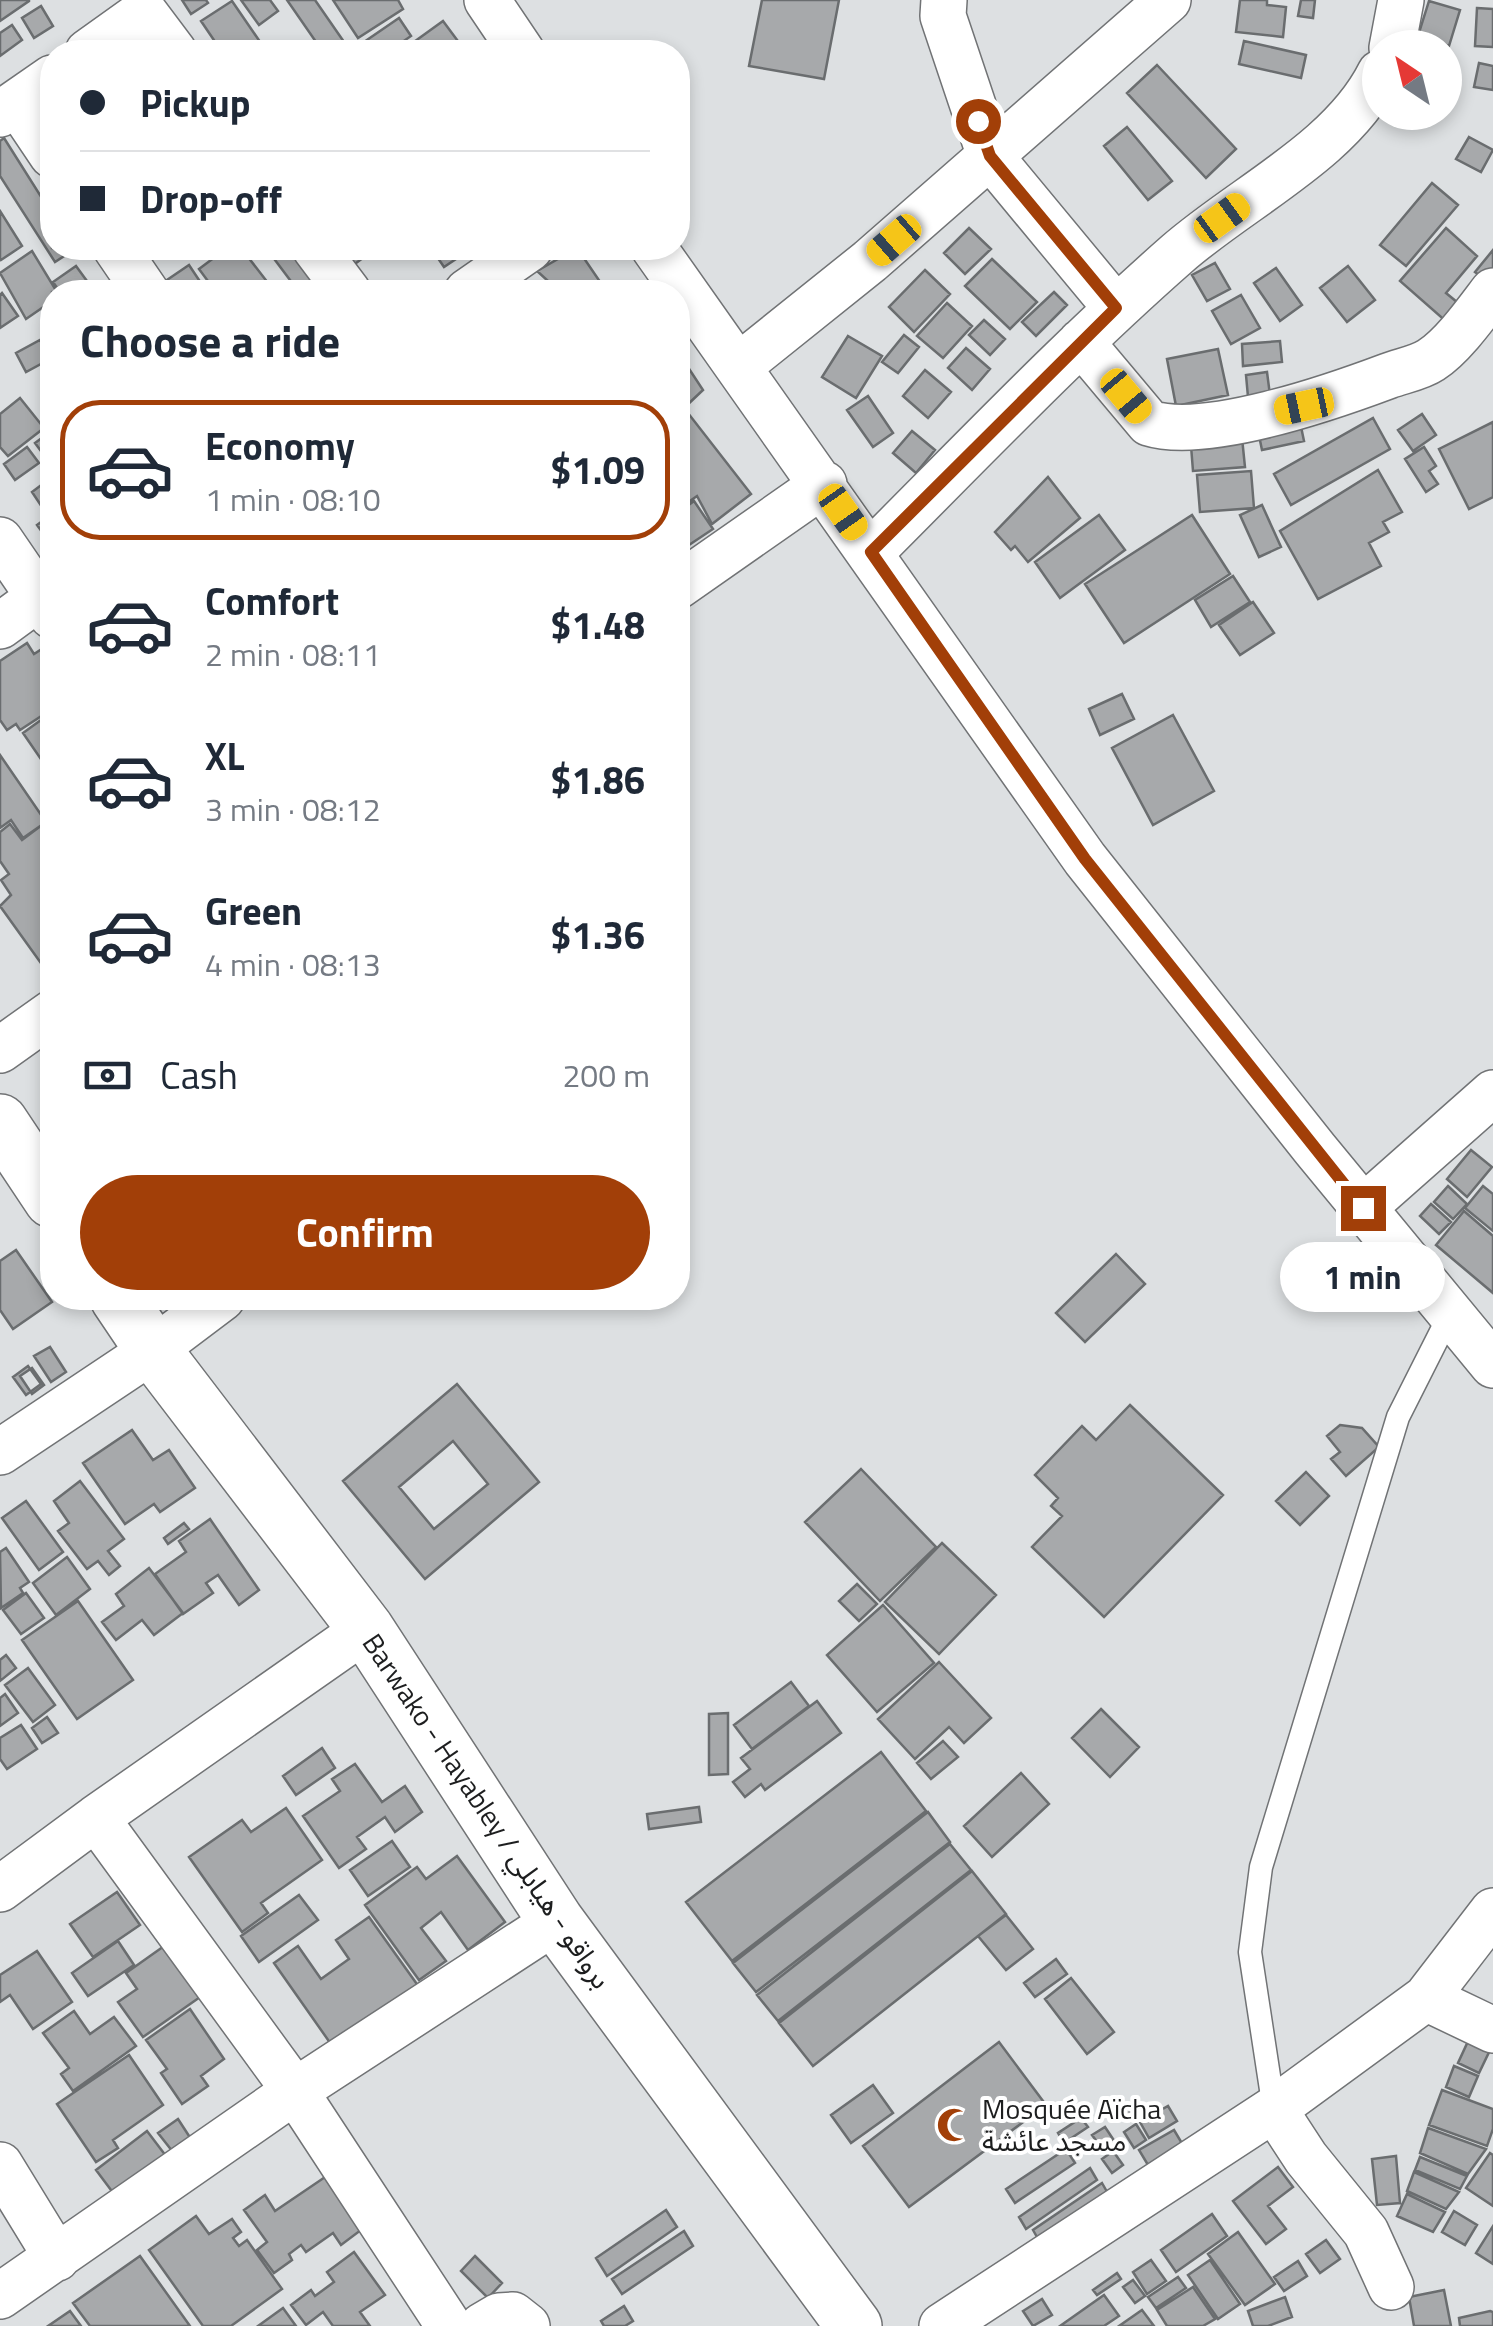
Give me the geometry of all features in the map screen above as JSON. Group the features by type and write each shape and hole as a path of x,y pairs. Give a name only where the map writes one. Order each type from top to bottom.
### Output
{"main road":[{"path":"0,1122 40,1182"},
{"name":"Barwako - Hayabley / برواقو - هيابلي","path":"126,1310 366,1629 556,1920 854,2326"}],"street":[{"path":"487,0 514,40"},
{"path":"944,0 942,16 990,156 1116,308"},
{"path":"739,366 870,260 1168,0"},
{"path":"1395,30 1400,0"},
{"path":"102,40 140,6 165,40"},
{"path":"23,98 40,131"},
{"path":"871,552 1116,308 1195,238 1304,158 1362,103"},
{"path":"484,280 513,260"},
{"path":"1081,342 1150,423 1166,428 1229,421 1304,406 1432,360 1493,291"},
{"path":"690,298 1085,859 1493,1365"},
{"path":"690,578 824,484"},
{"path":"0,540 40,591"},
{"path":"0,626 40,605"},
{"path":"0,1050 40,1022"},
{"path":"1363,1208 1493,1093"},
{"path":"0,1452 206,1310"},
{"path":"0,1890 366,1629"},
{"path":"96,1818 295,2091 449,2326"},
{"path":"942,2326 1274,2109 1426,1998 1493,1911"},
{"path":"0,2296 295,2091 556,1920"},
{"path":"1426,1998 1493,2030"},
{"path":"1274,2109 1306,2158 1366,2232 1391,2287"},
{"path":"0,2166 58,2258"},
{"path":"482,2326 500,2316 512,2315 527,2326"}],"lane":[{"path":"1274,2109 1250,1952 1262,1867 1398,1417 1452,1312"}],"building":[{"path":"0,0 29,0 29,1 0,21"},
{"path":"182,0 206,0 208,3 191,14"},
{"path":"241,0 270,0 278,11 259,25"},
{"path":"287,0 315,0 343,40 315,40"},
{"path":"333,0 398,0 403,9 358,38"},
{"path":"762,0 839,0 824,79 749,66"},
{"path":"1240,0 1267,0 1267,5 1286,7 1283,37 1236,32"},
{"path":"1301,0 1315,0 1313,18 1298,16"},
{"path":"232,1 259,40 214,40 201,21"},
{"path":"1429,1 1460,10 1454,30 1420,30"},
{"path":"41,6 53,26 34,38 22,18"},
{"path":"1477,8 1493,9 1493,47 1475,46"},
{"path":"399,18 411,36 405,40 367,40"},
{"path":"443,21 457,40 417,40"},
{"path":"12,25 22,40 0,56 0,33"},
{"path":"1244,41 1306,55 1301,78 1239,64"},
{"path":"1479,63 1493,66 1493,90 1474,87"},
{"path":"1157,65 1236,149 1206,178 1127,93"},
{"path":"1127,127 1172,181 1148,200 1104,146"},
{"path":"1469,137 1493,150 1481,172 1456,159"},
{"path":"4,138 40,195 40,239 0,176 0,141"},
{"path":"1432,183 1458,205 1406,266 1380,245"},
{"path":"0,211 22,246 1,260 0,258"},
{"path":"969,228 991,249 965,274 944,253"},
{"path":"1446,228 1477,256 1446,293 1463,307 1449,324 1400,281"},
{"path":"1493,250 1493,277 1489,283 1475,272"},
{"path":"32,251 50,280 40,280 40,309 26,319 0,273"},
{"path":"992,259 1037,302 1010,329 965,286"},
{"path":"211,260 250,260 266,280 207,280 199,269"},
{"path":"275,260 316,260 330,280 290,280"},
{"path":"556,260 585,260 599,280 547,280 537,271"},
{"path":"1215,263 1230,289 1207,301 1192,275"},
{"path":"189,265 199,280 167,280"},
{"path":"76,266 86,280 56,280"},
{"path":"1348,266 1375,300 1347,322 1320,288"},
{"path":"1276,268 1302,305 1280,321 1254,283"},
{"path":"925,270 950,294 914,332 889,307"},
{"path":"1054,292 1067,305 1036,336 1022,322"},
{"path":"0,295 18,316 0,328"},
{"path":"1241,295 1260,328 1231,344 1212,311"},
{"path":"947,303 972,326 943,358 917,336"},
{"path":"984,320 1005,339 990,355 969,335"},
{"path":"904,335 919,347 898,373 882,362"},
{"path":"848,336 882,356 856,398 822,377"},
{"path":"40,340 40,364 26,372 16,353"},
{"path":"1280,341 1282,362 1243,366 1242,344"},
{"path":"966,348 990,369 972,390 948,368"},
{"path":"1218,349 1228,395 1176,406 1167,359"},
{"path":"690,370 703,390 690,402"},
{"path":"925,370 951,392 928,418 903,396"},
{"path":"1267,372 1270,395 1248,397 1246,375"},
{"path":"868,396 893,433 873,447 847,410"},
{"path":"20,398 40,423 40,431 8,456 0,447 0,414"},
{"path":"1422,414 1436,435 1413,451 1398,430"},
{"path":"690,416 751,494 712,524 697,496 690,501"},
{"path":"1299,417 1304,441 1262,450 1257,426"},
{"path":"1373,418 1390,449 1291,505 1274,474"},
{"path":"1493,422 1493,497 1469,509 1439,449"},
{"path":"1241,428 1245,467 1193,471 1190,433"},
{"path":"912,431 935,450 916,473 893,453"},
{"path":"27,447 39,463 15,480 4,464"},
{"path":"1424,447 1436,466 1429,471 1438,484 1426,492 1405,459"},
{"path":"1378,470 1402,512 1383,522 1389,532 1369,543 1381,566 1318,599 1280,531"},
{"path":"1251,471 1254,508 1200,512 1197,475"},
{"path":"1048,477 1080,518 1028,562 1015,546 1011,550 995,532"},
{"path":"40,486 40,504 32,492"},
{"path":"694,501 713,529 690,544 690,504"},
{"path":"1262,505 1281,547 1259,557 1240,515"},
{"path":"1099,515 1125,550 1060,598 1035,562"},
{"path":"1192,515 1230,574 1124,643 1085,584"},
{"path":"1233,576 1250,602 1211,627 1195,600"},
{"path":"1253,602 1274,633 1240,655 1219,625"},
{"path":"27,643 34,654 40,650 40,717 20,730 16,724 7,730 0,720 0,661"},
{"path":"1122,694 1134,719 1100,735 1089,709"},
{"path":"1173,715 1214,791 1153,825 1112,748"},
{"path":"40,721 40,758 23,733"},
{"path":"0,755 40,813 40,826 23,838 11,820 0,828"},
{"path":"10,824 22,840 40,826 40,962 0,906 11,895 1,880 9,874 0,861 0,832"},
{"path":"1471,1150 1492,1167 1467,1197 1447,1179"},
{"path":"1448,1186 1467,1204 1453,1219 1434,1202"},
{"path":"1483,1186 1493,1194 1493,1231 1465,1208"},
{"path":"1431,1204 1451,1222 1439,1234 1420,1216"},
{"path":"1464,1211 1493,1236 1493,1293 1436,1245"},
{"path":"16,1250 40,1285 40,1310 13,1329 0,1310 0,1261"},
{"path":"1116,1254 1145,1284 1085,1342 1056,1313"},
{"path":"50,1347 66,1372 51,1382 34,1356"},
{"path":"28,1366 41,1384 26,1395 13,1377"},
{"path":"32,1368 44,1385 32,1394 20,1376"},
{"path":"457,1384 539,1482 425,1579 343,1481","holes":["453,1441 488,1484 434,1529 399,1487"]},
{"path":"1130,1405 1223,1495 1104,1617 1032,1547 1062,1516 1051,1506 1058,1498 1035,1475 1082,1426 1096,1440"},
{"path":"1340,1425 1362,1428 1379,1447 1346,1476 1331,1459 1340,1452 1327,1436"},
{"path":"132,1430 153,1460 169,1450 195,1488 160,1512 154,1504 125,1524 83,1463"},
{"path":"861,1469 936,1547 880,1601 805,1522"},
{"path":"1306,1472 1329,1496 1300,1525 1276,1501"},
{"path":"80,1481 124,1539 108,1551 120,1566 109,1575 98,1561 87,1569 58,1531 69,1523 54,1501"},
{"path":"26,1501 63,1552 39,1570 2,1518"},
{"path":"210,1519 259,1590 239,1605 218,1575 206,1583 213,1593 183,1614 155,1574 186,1552 179,1541"},
{"path":"184,1523 189,1529 168,1544 164,1538"},
{"path":"942,1543 996,1595 939,1654 885,1602"},
{"path":"6,1548 29,1582 20,1588 23,1593 1,1608 0,1552"},
{"path":"67,1557 90,1589 56,1615 33,1583"},
{"path":"149,1568 183,1613 154,1635 142,1620 116,1640 102,1622 124,1606 116,1594"},
{"path":"857,1584 877,1604 859,1621 839,1601"},
{"path":"26,1593 44,1618 21,1634 3,1610"},
{"path":"78,1601 133,1680 77,1719 22,1640"},
{"path":"883,1605 934,1663 877,1712 827,1655"},
{"path":"6,1655 16,1668 0,1681 0,1660"},
{"path":"939,1662 991,1718 964,1743 949,1727 915,1759 878,1719"},
{"path":"28,1668 55,1705 33,1722 5,1685"},
{"path":"791,1682 809,1706 752,1749 734,1725"},
{"path":"5,1694 18,1713 0,1726 0,1698"},
{"path":"817,1701 841,1733 765,1790 761,1784 745,1797 733,1782 750,1769 741,1758"},
{"path":"1101,1709 1139,1747 1110,1777 1072,1738"},
{"path":"728,1713 728,1774 709,1775 709,1714"},
{"path":"47,1717 58,1733 42,1743 32,1728"},
{"path":"21,1725 37,1749 7,1769 0,1759 0,1738"},
{"path":"943,1741 958,1757 931,1779 917,1763"},
{"path":"322,1748 335,1768 296,1795 283,1776"},
{"path":"881,1752 926,1811 732,1961 686,1902"},
{"path":"355,1764 382,1802 405,1786 422,1812 395,1832 385,1817 357,1837 366,1849 339,1868 303,1816 340,1791 332,1779"},
{"path":"1021,1773 1049,1804 992,1857 964,1826"},
{"path":"699,1807 701,1822 649,1829 647,1814"},
{"path":"286,1808 322,1860 261,1903 268,1913 242,1932 189,1857 242,1820 251,1832"},
{"path":"928,1812 950,1842 756,1992 733,1963"},
{"path":"392,1841 410,1867 368,1896 350,1870"},
{"path":"950,1844 971,1870 778,2021 757,1995"},
{"path":"457,1856 505,1922 468,1950 441,1912 421,1928 446,1961 419,1980 365,1905 417,1867 426,1879"},
{"path":"972,1871 1006,1914 813,2066 779,2023"},
{"path":"117,1892 140,1925 93,1957 70,1924"},
{"path":"299,1895 318,1920 259,1962 241,1936"},
{"path":"1006,1915 1033,1949 1006,1970 978,1936"},
{"path":"369,1917 419,1987 333,2047 274,1963 298,1946 321,1979 349,1959 336,1940"},
{"path":"118,1941 134,1965 88,1996 72,1973"},
{"path":"167,1944 203,1995 143,2037 118,2002 137,1989 126,1973"},
{"path":"37,1951 72,2002 33,2029 10,1995 0,2002 0,1975"},
{"path":"1056,1959 1067,1974 1035,1997 1024,1983"},
{"path":"1071,1978 1114,2032 1087,2054 1045,1999"},
{"path":"190,2009 224,2059 201,2076 208,2086 182,2104 161,2073 167,2069 146,2040"},
{"path":"74,2011 90,2034 114,2017 136,2046 73,2091 61,2074 69,2068 43,2033"},
{"path":"1470,2037 1491,2048 1479,2073 1458,2063"},
{"name":"Mosquée Aïcha مسجد عائشة","path":"999,2042 1046,2105 909,2207 863,2146"},
{"path":"129,2055 163,2105 113,2140 118,2148 96,2162 57,2104"},
{"path":"1454,2066 1478,2076 1469,2097 1446,2087"},
{"path":"873,2085 893,2113 851,2143 831,2115"},
{"path":"1442,2090 1493,2109 1493,2129 1487,2146 1429,2125"},
{"path":"1134,2100 1143,2113 1131,2121 1123,2109"},
{"path":"1168,2106 1177,2121 1149,2138 1140,2122"},
{"path":"1081,2118 1088,2127 1064,2143 1058,2133"},
{"path":"178,2119 191,2139 173,2152 158,2133"},
{"path":"1136,2124 1146,2140 1134,2148 1124,2132"},
{"path":"1105,2127 1113,2139 1101,2147 1092,2135"},
{"path":"1428,2128 1486,2149 1468,2174 1420,2153"},
{"path":"1174,2130 1183,2145 1148,2165 1139,2150"},
{"path":"147,2131 166,2156 114,2194 96,2170"},
{"path":"1066,2149 1075,2163 1015,2203 1006,2189"},
{"path":"1113,2151 1123,2165 1112,2173 1102,2159"},
{"path":"1490,2153 1493,2155 1493,2206 1466,2188"},
{"path":"1396,2156 1400,2203 1377,2205 1372,2159"},
{"path":"1420,2157 1467,2176 1460,2189 1415,2170"},
{"path":"1278,2167 1293,2187 1268,2206 1286,2229 1266,2244 1233,2201"},
{"path":"1090,2168 1097,2180 1026,2229 1019,2217"},
{"path":"1414,2172 1459,2192 1446,2209 1407,2191"},
{"path":"331,2173 361,2230 341,2245 333,2233 306,2252 301,2245 289,2254 292,2260 274,2273 257,2250 267,2242 244,2210 265,2195 275,2211"},
{"path":"1102,2183 1110,2197 1041,2244 1033,2230"},
{"path":"1407,2194 1445,2212 1433,2232 1397,2216"},
{"path":"666,2210 677,2227 607,2276 596,2258"},
{"path":"1454,2211 1477,2225 1465,2245 1442,2232"},
{"path":"1212,2214 1227,2236 1176,2272 1161,2250"},
{"path":"196,2216 209,2234 232,2219 241,2232 233,2238 239,2246 247,2240 282,2289 231,2326 203,2326 149,2250"},
{"path":"1493,2226 1493,2264 1476,2253"},
{"path":"684,2231 693,2246 622,2294 612,2279"},
{"path":"1238,2232 1275,2284 1245,2305 1208,2254"},
{"path":"1326,2240 1340,2259 1320,2273 1306,2254"},
{"path":"354,2252 385,2295 360,2312 370,2326 333,2326 323,2312 306,2325 291,2305 311,2290 315,2296 334,2282 327,2272"},
{"path":"140,2256 190,2326 90,2326 73,2303"},
{"path":"475,2256 502,2283 488,2298 461,2271"},
{"path":"1151,2260 1166,2281 1147,2294 1133,2272"},
{"path":"1210,2260 1240,2304 1218,2319 1188,2275"},
{"path":"1298,2261 1307,2276 1284,2291 1274,2277"},
{"path":"1117,2273 1121,2279 1097,2295 1093,2290"},
{"path":"1178,2277 1186,2288 1156,2308 1148,2297"},
{"path":"1133,2280 1145,2296 1135,2303 1123,2287"},
{"path":"1193,2287 1215,2319 1203,2326 1167,2326 1157,2310"},
{"path":"1444,2290 1451,2326 1414,2326 1409,2297"},
{"path":"1104,2295 1119,2316 1104,2326 1060,2326"},
{"path":"1285,2297 1292,2317 1268,2326 1253,2326 1248,2311"},
{"path":"1042,2299 1052,2315 1033,2326 1023,2311"},
{"path":"624,2306 633,2321 625,2326 604,2326 601,2321"},
{"path":"283,2308 296,2326 258,2326"},
{"path":"1142,2310 1154,2326 1119,2326"},
{"path":"70,2311 81,2326 48,2326"},
{"path":"1490,2311 1493,2326 1460,2326 1459,2318"}],"place":[{"name":"Mosquée Aïcha مسجد عائشة","path":"954,2125"}],"route":[{"path":"978,121 990,156 1116,308 871,552 1085,859 1363,1208"}]}
